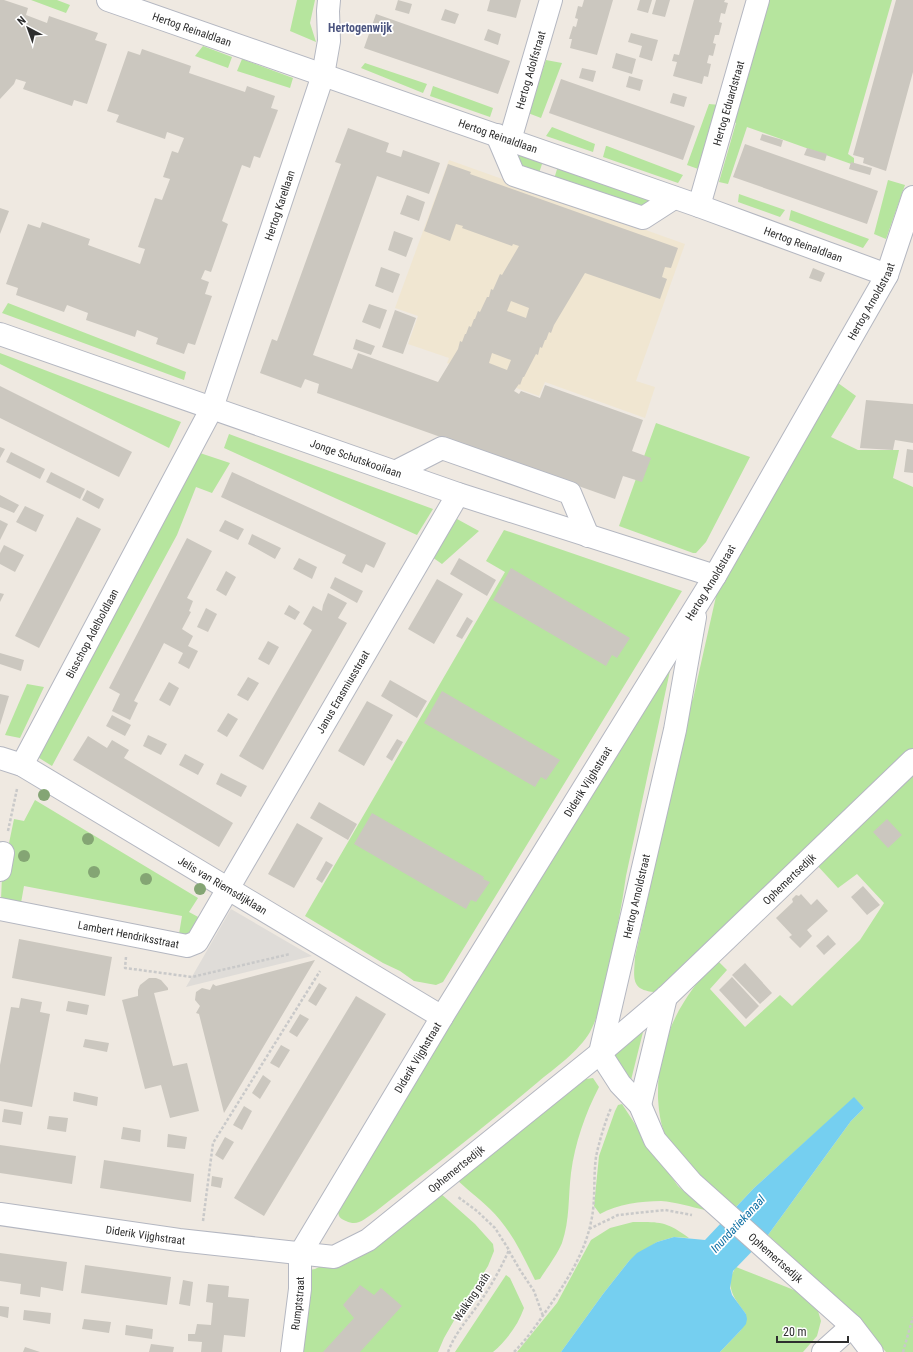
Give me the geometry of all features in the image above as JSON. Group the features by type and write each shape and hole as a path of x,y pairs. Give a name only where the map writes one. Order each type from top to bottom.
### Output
{"street":[{"name":"Hertog Reinaldlaan","path":"108,0 504,137 887,275"},
{"name":"Hertog Karellaan","path":"212,408 323,75 329,41 329,0"},
{"name":"Hertog Adolfstraat","path":"504,137 551,0"},
{"name":"Hertog Eduardstraat","path":"699,206 758,0"},
{"path":"504,137 514,175 643,218 674,198"},
{"name":"Hertog Arnoldstraat","path":"600,1053 675,730 697,606 887,275 913,197"},
{"name":"Jonge Schutskooilaan","path":"0,334 458,494 715,576"},
{"name":"Bisschop Adelboldlaan","path":"22,765 212,408"},
{"path":"395,472 442,448 570,493 588,536"},
{"name":"Janus Erasmiusstraat","path":"228,889 458,494"},
{"name":"Diderik Vijghstraat","path":"0,1214 200,1243 300,1254 442,1017 697,606"},
{"name":"Jelis van Riemsdijklaan","path":"0,758 22,765 442,1017"},
{"name":"Ophemertsedijk","path":"300,1254 334,1257 368,1240 439,1183 600,1053 666,997 913,760"},
{"name":"Lambert Hendriksstraat","path":"0,909 187,946 197,942 228,889"},
{"path":"640,1105 666,997"},
{"name":"Ophemertsedijk","path":"600,1053 620,1084 640,1105 655,1140 692,1183 852,1326 872,1352"},
{"name":"Rumptstraat","path":"292,1352 300,1289 300,1254"},
{"path":"823,1352 852,1326"}],"path":[{"path":"1,861 22,765"},
{"path":"128,934 125,968 192,977 328,949"},
{"path":"200,1243 213,1143 328,949"},
{"path":"514,1352 524,1343 561,1290 580,1256 591,1222 595,1193 596,1157 606,1122 620,1084"},
{"path":"439,1183 477,1211 495,1228 534,1292 543,1316"},
{"path":"589,1229 618,1215 665,1210 702,1217 722,1211"},
{"name":"Walking path","path":"448,1352 454,1338 481,1301 508,1250"},
{"path":"903,1352 913,1318"}],"shaded area":[{"path":"449,160 685,244 636,381 655,387 645,418 545,382 539,396 447,363 449,358 408,344 418,316 395,308"},
{"path":"231,909 303,951 312,956 186,987"}],"green space":[{"path":"31,0 57,0 70,5 66,13"},
{"path":"297,0 315,0 310,23 316,42 290,31"},
{"path":"767,0 892,0 848,154 854,158 854,165 747,127 728,184 719,182 736,123 734,122"},
{"path":"203,46 232,57 228,68 195,56"},
{"path":"242,59 293,78 290,88 237,71"},
{"path":"546,60 562,63 541,118 528,113"},
{"path":"365,63 427,84 423,93 361,68"},
{"path":"433,86 493,108 490,117 430,96"},
{"path":"709,104 720,105 701,170 687,165"},
{"path":"552,127 595,144 593,152 546,136"},
{"path":"606,146 683,175 678,183 603,157"},
{"path":"513,151 543,161 539,173 520,167"},
{"path":"558,166 654,200 639,209 554,179"},
{"path":"888,180 905,185 886,239 874,234"},
{"path":"739,194 785,210 780,217 738,202"},
{"path":"791,210 869,239 863,248 789,220"},
{"path":"8,303 186,372 184,380 2,313"},
{"path":"0,353 181,422 169,448 0,364"},
{"path":"838,383 856,396 831,437 858,450 899,450 893,478 913,487 913,749 668,982 654,992 646,991 637,985 635,981 635,957 688,706 693,699 719,583 769,490"},
{"path":"656,423 750,457 706,542 696,553 619,526"},
{"path":"229,434 433,509 417,535 224,448"},
{"path":"197,452 230,463 212,493 196,487 177,535 52,766 36,756"},
{"path":"457,519 479,531 442,564 432,557"},
{"path":"504,530 682,591 443,982 436,985 414,981 400,971 383,963 305,916 505,572 486,561"},
{"path":"671,666 626,876 619,919 604,989 600,1007 590,1032 580,1046 559,1065 478,1132 375,1212 358,1223 350,1223 342,1219 338,1212 560,840"},
{"path":"27,684 44,687 20,738 5,735"},
{"path":"913,770 913,1352 886,1352 849,1309 768,1235 851,1121 864,1108 854,1098 754,1188 733,1210 672,1147 667,1139 661,1122 658,1098 661,1058 673,1023 681,1006 692,990 717,960 727,970 710,989 745,1027 780,995 792,1006 860,940 884,903 857,874 838,888 815,863"},
{"path":"35,800 198,898 189,912 200,918 193,930 186,935 179,934 182,916 24,886 21,903 1,899 2,877 14,819 24,821"},
{"path":"644,1028 630,1084 612,1056"},
{"path":"593,1078 599,1087 585,1118 575,1151 571,1173 568,1217 565,1234 560,1248 552,1261 540,1279 535,1280 515,1242 500,1220 485,1204 457,1180 586,1079"},
{"path":"622,1104 678,1186 705,1210 672,1202 653,1201 622,1205 600,1214 594,1206 599,1156 615,1111 618,1105"},
{"path":"440,1193 475,1224 493,1244 494,1251 488,1266 456,1317 438,1352 295,1352 309,1270 315,1269 370,1242"},
{"path":"633,1222 650,1222 668,1225 689,1238 674,1237 657,1242 629,1261 561,1352 517,1352 557,1303 591,1240 610,1228"},
{"path":"736,1267 799,1292 818,1311 821,1321 817,1336 803,1352 720,1352 741,1330 746,1314 732,1292 731,1280 732,1274"},
{"path":"506,1275 510,1278 524,1308 515,1326 493,1352 455,1352"}],"water":[{"name":"Inundatiekanaal","path":"854,1097 864,1108 851,1121 768,1235 733,1271 730,1288 732,1295 746,1314 747,1319 746,1324 720,1352 561,1352 603,1294 637,1253 657,1242 674,1237 705,1240 754,1188"}],"building":[{"path":"0,0 28,8 26,15 47,23 49,16 98,33 95,40 107,44 87,104 74,100 72,106 23,89 26,82 16,79 14,84 0,99"},
{"path":"398,0 412,4 409,14 395,10"},
{"path":"490,0 521,0 516,18 487,11"},
{"path":"584,0 613,0 597,55 570,48 572,39 569,39 573,26 576,27 578,19 575,18 578,6 582,7"},
{"path":"640,0 652,0 648,13 637,10"},
{"path":"656,0 670,0 665,17 652,14"},
{"path":"694,0 725,0 724,2 728,3 725,14 721,13 719,22 722,23 719,35 715,35 713,43 716,44 713,56 709,55 707,63 711,64 708,77 704,76 702,84 673,76 677,62 672,61 674,54 679,55"},
{"path":"896,0 913,0 913,72 886,171 863,163 864,158 853,155"},
{"path":"445,9 459,14 455,24 441,20"},
{"path":"376,14 510,61 498,94 364,48"},
{"path":"488,29 501,34 498,45 484,40"},
{"path":"631,33 658,40 652,61 639,57 642,46 628,42"},
{"path":"142,49 191,66 189,73 245,92 247,86 275,96 271,108 278,110 260,158 254,156 250,168 242,165 222,221 228,224 211,272 205,270 201,279 209,282 205,294 212,296 195,345 188,343 184,354 156,344 158,338 137,330 135,337 86,320 88,313 67,305 64,312 16,295 18,288 6,284 28,224 40,228 42,222 90,239 88,245 140,264 145,249 138,247 155,198 162,200 170,179 163,177 172,151 178,153 184,138 167,132 165,139 116,122 119,115 107,111 128,51 140,55"},
{"path":"616,53 636,59 632,74 612,68"},
{"path":"582,68 596,71 593,82 579,78"},
{"path":"629,76 643,80 640,91 626,87"},
{"path":"561,79 695,126 683,160 549,113"},
{"path":"673,93 687,97 684,107 670,103"},
{"path":"348,128 389,143 386,152 401,157 403,150 440,163 429,194 377,176 313,355 352,369 358,353 438,382 458,349 460,341 462,342 469,326 471,327 478,311 480,312 487,297 489,297 491,289 493,290 500,274 502,275 519,246 513,244 512,246 462,228 463,226 456,224 450,241 424,231 448,164 471,172 470,174 678,248 671,268 665,267 662,277 667,279 660,299 585,273 554,325 551,333 549,332 542,348 540,347 538,355 536,354 520,385 519,384 514,391 519,394 521,391 540,398 545,385 643,420 632,451 651,458 642,482 623,476 615,499 317,393 319,384 305,379 301,388 260,373 272,339 277,341 341,164 335,162","holes":["511,301 529,308 526,318 507,311","492,353 511,360 507,370 489,363"]},
{"path":"762,134 783,140 781,147 760,140"},
{"path":"745,144 878,191 867,224 733,177"},
{"path":"807,148 827,154 825,161 804,155"},
{"path":"851,162 872,168 870,175 849,169"},
{"path":"407,195 425,202 419,221 400,214"},
{"path":"0,208 9,211 0,234"},
{"path":"394,231 413,238 406,257 388,250"},
{"path":"381,267 400,274 393,293 375,286"},
{"path":"813,268 825,273 821,282 809,278"},
{"path":"369,304 387,310 380,329 362,322"},
{"path":"395,310 416,318 403,354 382,347"},
{"path":"356,339 375,346 371,355 353,349"},
{"path":"0,386 132,452 119,477 0,418"},
{"path":"866,400 913,404 913,443 895,440 893,450 860,448"},
{"path":"0,447 5,449 0,458"},
{"path":"907,449 913,450 913,473 904,472"},
{"path":"11,452 45,469 40,479 6,462"},
{"path":"51,472 85,489 80,499 46,482"},
{"path":"232,472 386,543 374,568 366,564 362,573 342,563 346,555 221,497"},
{"path":"87,490 104,499 99,509 82,500"},
{"path":"0,495 19,505 14,513 0,507"},
{"path":"25,506 44,515 36,532 16,522"},
{"path":"77,517 101,529 39,648 15,636"},
{"path":"0,520 8,524 0,540"},
{"path":"225,520 244,529 238,540 219,531"},
{"path":"252,534 281,548 275,559 248,544"},
{"path":"187,538 212,551 187,598 193,601 189,611 191,612 182,629 193,636 188,646 198,651 189,669 178,663 183,653 164,643 134,701 138,703 130,720 112,711 120,694 109,688"},
{"path":"4,545 24,555 15,572 0,564 0,553"},
{"path":"299,558 317,567 312,579 293,569"},
{"path":"459,558 496,580 487,596 450,574"},
{"path":"511,568 630,638 617,658 612,655 606,666 493,600"},
{"path":"226,571 236,577 226,596 216,590"},
{"path":"335,577 363,591 357,603 330,588"},
{"path":"437,579 463,594 434,644 408,629"},
{"path":"0,593 4,594 0,602"},
{"path":"328,593 347,603 338,618 347,623 263,770 239,756 312,630 303,624 313,606 322,611"},
{"path":"289,605 300,612 295,620 284,614"},
{"path":"206,608 217,614 208,632 197,627"},
{"path":"467,617 473,621 462,639 456,636"},
{"path":"268,641 279,647 269,665 258,659"},
{"path":"0,653 24,660 21,671 0,664"},
{"path":"248,677 259,683 248,701 237,695"},
{"path":"390,680 427,701 417,718 381,696"},
{"path":"169,682 179,688 170,706 159,700"},
{"path":"442,691 560,760 546,780 541,777 535,787 424,723"},
{"path":"0,694 9,696 0,725"},
{"path":"367,701 393,715 364,766 338,751"},
{"path":"228,713 238,719 227,737 217,731"},
{"path":"112,715 131,725 125,736 106,726"},
{"path":"148,735 167,744 161,755 143,746"},
{"path":"88,736 107,748 112,740 129,750 124,758 233,823 219,847 73,760"},
{"path":"397,739 403,742 392,761 386,757"},
{"path":"185,754 204,764 198,775 179,765"},
{"path":"221,773 247,786 241,797 216,784"},
{"path":"319,802 357,824 348,840 310,818"},
{"path":"372,813 484,877 483,879 490,882 476,902 471,900 466,909 354,844"},
{"path":"887,819 902,835 888,848 873,832"},
{"path":"297,823 323,838 294,888 268,874"},
{"path":"326,861 333,865 322,883 316,879"},
{"path":"863,886 880,905 867,915 851,897"},
{"path":"801,894 811,905 817,899 828,911 807,930 812,936 800,948 789,937 792,935 776,918 793,902 792,899 796,895 799,896"},
{"path":"828,935 836,944 824,955 816,946"},
{"path":"19,939 112,957 105,996 12,978"},
{"path":"315,960 224,1113 199,1014 196,1013 200,1006 195,1000 196,992 202,988 210,990 213,984 216,986"},
{"path":"745,963 772,993 760,1004 732,975"},
{"path":"732,977 759,1006 746,1019 719,990"},
{"path":"149,978 161,980 168,988 168,990 154,993 173,1066 187,1063 199,1111 170,1118 161,1085 145,1089 122,1000 138,996 140,985"},
{"path":"319,983 327,988 316,1006 308,1001"},
{"path":"356,996 386,1014 264,1216 234,1198"},
{"path":"21,998 42,1002 40,1012 50,1014 32,1107 0,1101 0,1065 11,1007 19,1008"},
{"path":"68,1001 89,1005 87,1015 66,1011"},
{"path":"300,1014 309,1019 297,1037 289,1032"},
{"path":"85,1039 109,1043 107,1052 83,1047"},
{"path":"281,1045 290,1050 279,1068 270,1063"},
{"path":"263,1075 271,1081 260,1099 252,1093"},
{"path":"74,1092 98,1097 97,1106 73,1101"},
{"path":"244,1106 252,1111 242,1130 233,1125"},
{"path":"4,1109 23,1112 21,1125 2,1122"},
{"path":"49,1116 68,1118 66,1132 47,1129"},
{"path":"123,1127 141,1130 140,1142 121,1139"},
{"path":"168,1134 187,1137 185,1149 167,1147"},
{"path":"225,1137 234,1142 223,1160 215,1155"},
{"path":"0,1145 76,1156 72,1184 0,1173"},
{"path":"104,1160 194,1174 191,1202 100,1188"},
{"path":"212,1176 223,1178 221,1188 211,1186"},
{"path":"0,1253 67,1262 63,1291 41,1287 40,1297 20,1294 21,1284 0,1281"},
{"path":"85,1265 171,1277 167,1305 81,1293"},
{"path":"183,1280 193,1282 190,1306 179,1304"},
{"path":"208,1284 229,1286 228,1297 249,1299 245,1337 224,1335 222,1352 201,1352 202,1342 188,1341 188,1334 195,1334 197,1324 211,1325 213,1303 206,1302"},
{"path":"360,1285 374,1295 381,1288 402,1306 360,1352 323,1352 354,1318 343,1305"},
{"path":"0,1306 9,1307 8,1318 0,1316"},
{"path":"24,1310 51,1313 50,1324 23,1320"},
{"path":"84,1319 111,1322 109,1333 82,1329"},
{"path":"126,1325 153,1329 152,1339 125,1335"},
{"path":"151,1344 174,1347 173,1352 149,1352"},
{"path":"25,1347 40,1352 23,1352"}],"district":[{"name":"Hertogenwijk","path":"360,28"}]}
